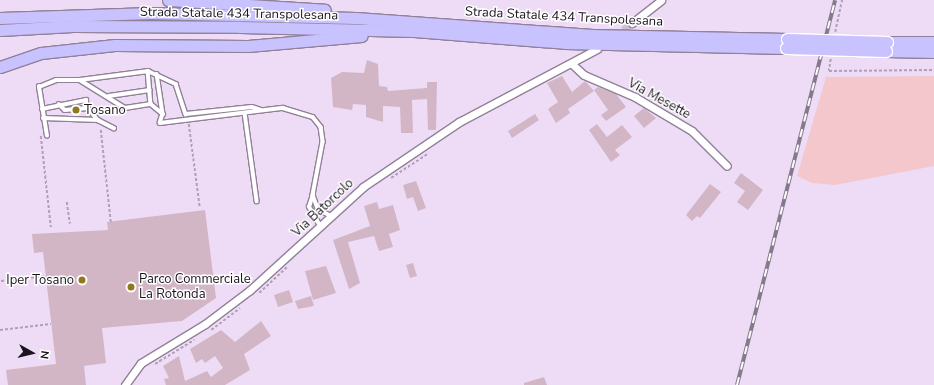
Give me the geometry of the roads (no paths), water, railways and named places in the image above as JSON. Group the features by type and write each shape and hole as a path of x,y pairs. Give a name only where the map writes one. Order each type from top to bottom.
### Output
{"highway":[{"path":"168,0 345,12 356,18"},
{"name":"Strada Statale 434 Transpolesana","path":"0,18 151,13 356,18 592,35 886,47 934,52"},
{"name":"Strada Statale 434 Transpolesana","path":"0,30 73,26 414,31 565,43 786,44"},
{"path":"0,67 41,53 115,45 248,46 414,31"},
{"name":"Strada Statale 434 Transpolesana","path":"886,47 934,42"}],"street":[{"path":"632,22 661,0"},
{"name":"Via Batorcolo","path":"125,385 141,363 244,295 363,187 459,122 506,95 572,64 597,49"},
{"name":"Via Mesette","path":"572,64 584,75 635,98 692,131 727,166"}],"lane":[{"path":"148,71 151,104 163,114"},
{"path":"47,136 38,87 44,82 80,80 148,71 176,84 186,114 252,107 262,110"},
{"path":"157,74 163,114 160,122 189,120 283,108 313,117 321,127 323,142 313,195 309,207 320,226"},
{"path":"80,80 109,96 125,108 151,104"},
{"path":"109,96 150,90"},
{"path":"42,109 59,104 86,100 88,108 98,120"},
{"path":"59,104 65,110"},
{"path":"60,116 65,110 88,108"},
{"path":"245,113 257,201"},
{"path":"44,118 60,116 98,120 114,128"},
{"path":"313,195 318,209 331,216"}],"tunnel":[{"path":"615,36 632,23"}],"railway":[{"path":"737,385 835,0"}],"place":[{"name":"Tosano","path":"76,110"},
{"name":"Iper Tosano","path":"82,280"},
{"name":"Parco Commerciale La Rotonda","path":"131,287"}]}
